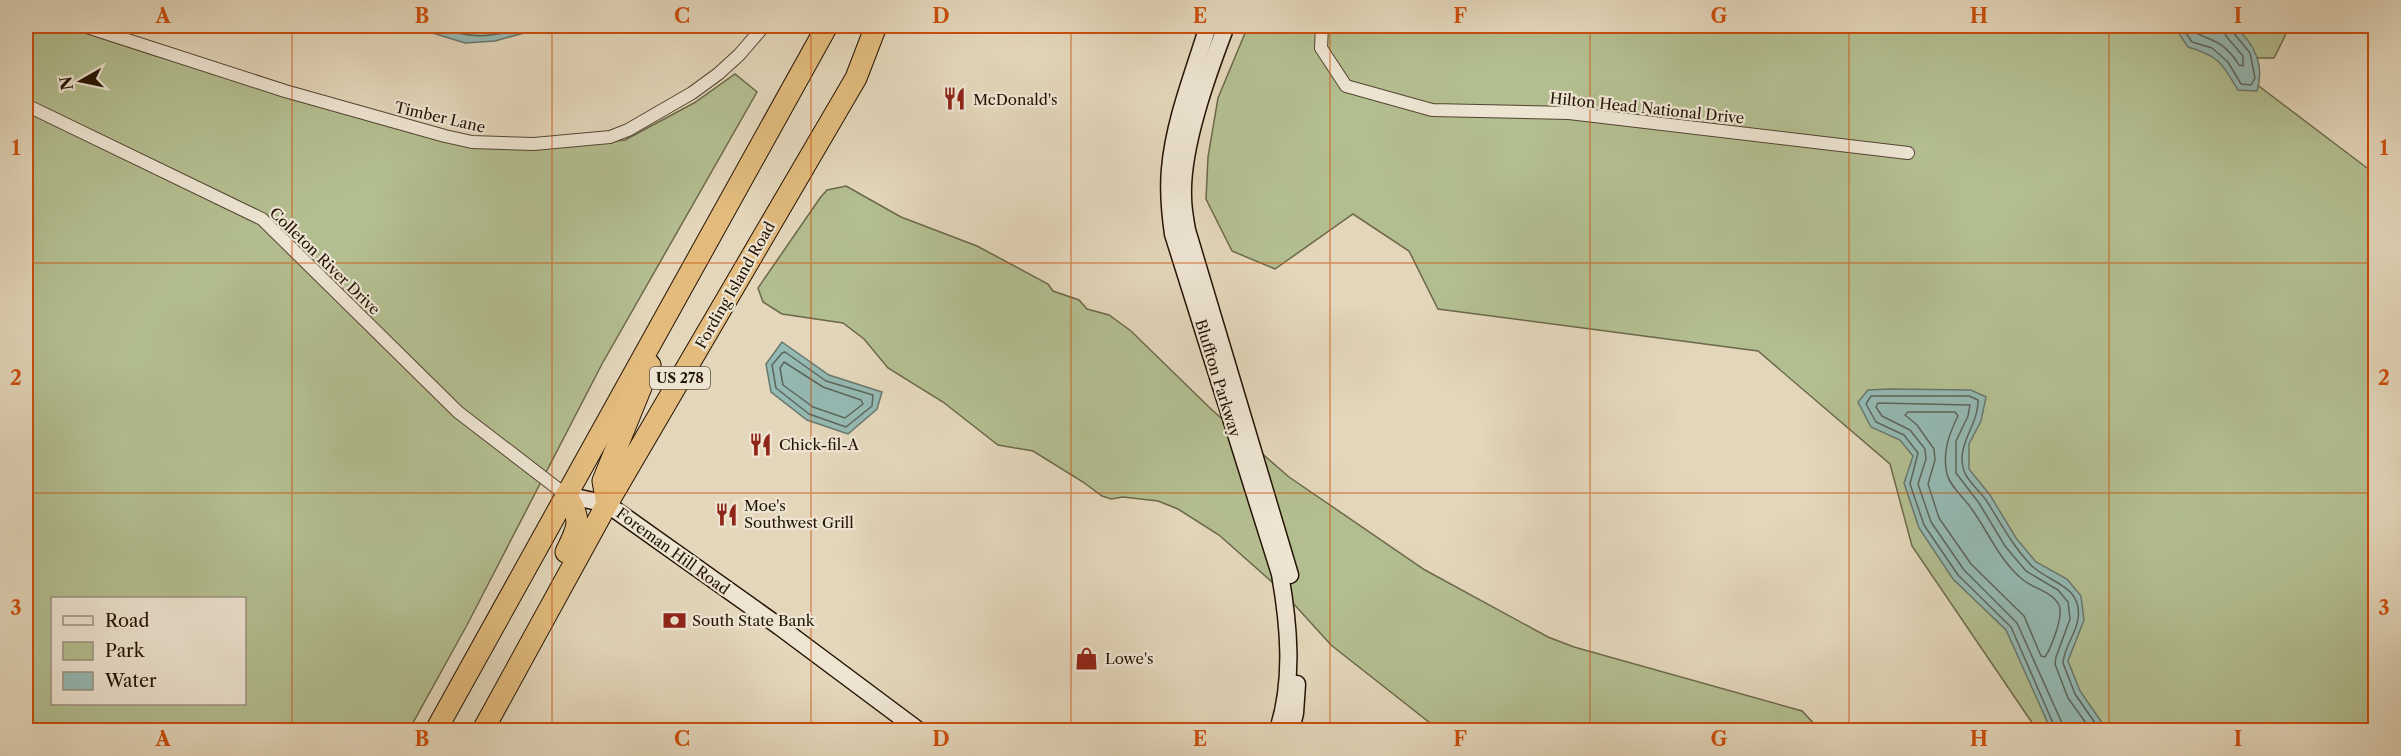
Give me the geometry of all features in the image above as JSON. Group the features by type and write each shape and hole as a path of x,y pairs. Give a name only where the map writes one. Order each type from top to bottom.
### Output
{"highway":[{"name":"US 278","path":"436,730 686,276 827,26"},
{"name":"Fording Island Road","path":"483,730 607,504 856,78 876,26"},
{"path":"607,504 603,480 686,276"},
{"path":"499,700 515,660 575,534 578,522 575,509 566,495"}],"main road":[{"name":"Bluffton Parkway","path":"1208,26 1179,126 1170,168 1170,206 1173,234 1280,574 1286,611 1288,649 1287,690 1278,730"},
{"name":"Bluffton Parkway","path":"1226,26 1194,126 1185,166 1183,196 1187,230 1290,572 1297,624 1295,713 1291,730"},
{"name":"Foreman Hill Road","path":"566,495 607,504 770,620 918,730"}],"street":[{"name":"Timber Lane","path":"84,26 285,91 445,136 472,142 534,144 610,137 628,130 692,93 718,74 739,55 764,26"},
{"name":"Hilton Head National Drive","path":"1322,26 1321,48 1346,86 1432,110 1569,113 1908,153"},
{"name":"Colleton River Drive","path":"26,105 262,219 458,412 566,495"}],"green space":[{"path":"26,26 65,26 153,55 472,147 535,149 625,140 694,103 735,74 757,92 602,364 467,625 409,730 26,730"},
{"path":"1248,26 2189,26 2239,71 2375,174 2375,730 2037,730 1912,546 1890,464 1758,351 1438,309 1409,251 1353,214 1275,269 1232,251 1206,199 1208,157 1218,98"},
{"path":"2196,26 2286,26 2285,36 2274,58 2231,58"},
{"path":"846,186 901,217 977,246 1048,284 1053,291 1079,300 1087,309 1109,315 1131,331 1212,410 1289,477 1425,570 1548,637 1574,647 1802,711 1820,730 1439,730 1331,645 1282,591 1219,535 1178,509 1158,501 1123,497 1111,499 1102,496 1033,451 998,445 943,402 888,368 864,339 843,323 782,314 763,302 758,288 820,198 827,190"}],"water":[{"path":"410,26 549,26 495,41 465,43"},
{"path":"2174,26 2234,26 2252,47 2259,63 2257,91 2238,90 2219,62 2207,54 2188,47"},
{"path":"782,342 829,375 882,392 877,409 848,434 807,420 771,392 766,364"},
{"path":"1868,390 1971,390 1986,397 1981,421 1969,444 1969,469 1990,495 2016,538 2036,562 2067,579 2081,596 2084,620 2068,661 2080,691 2107,730 2051,730 2006,630 1953,579 1919,528 1904,483 1913,456 1900,440 1871,427 1858,402"}],"place":[{"name":"McDonald's","path":"955,99"},
{"name":"Chick-fil-A","path":"761,444"},
{"name":"Moe's Southwest Grill","path":"726,514"},
{"name":"South State Bank","path":"674,620"},
{"name":"Lowe's","path":"1087,658"}]}
